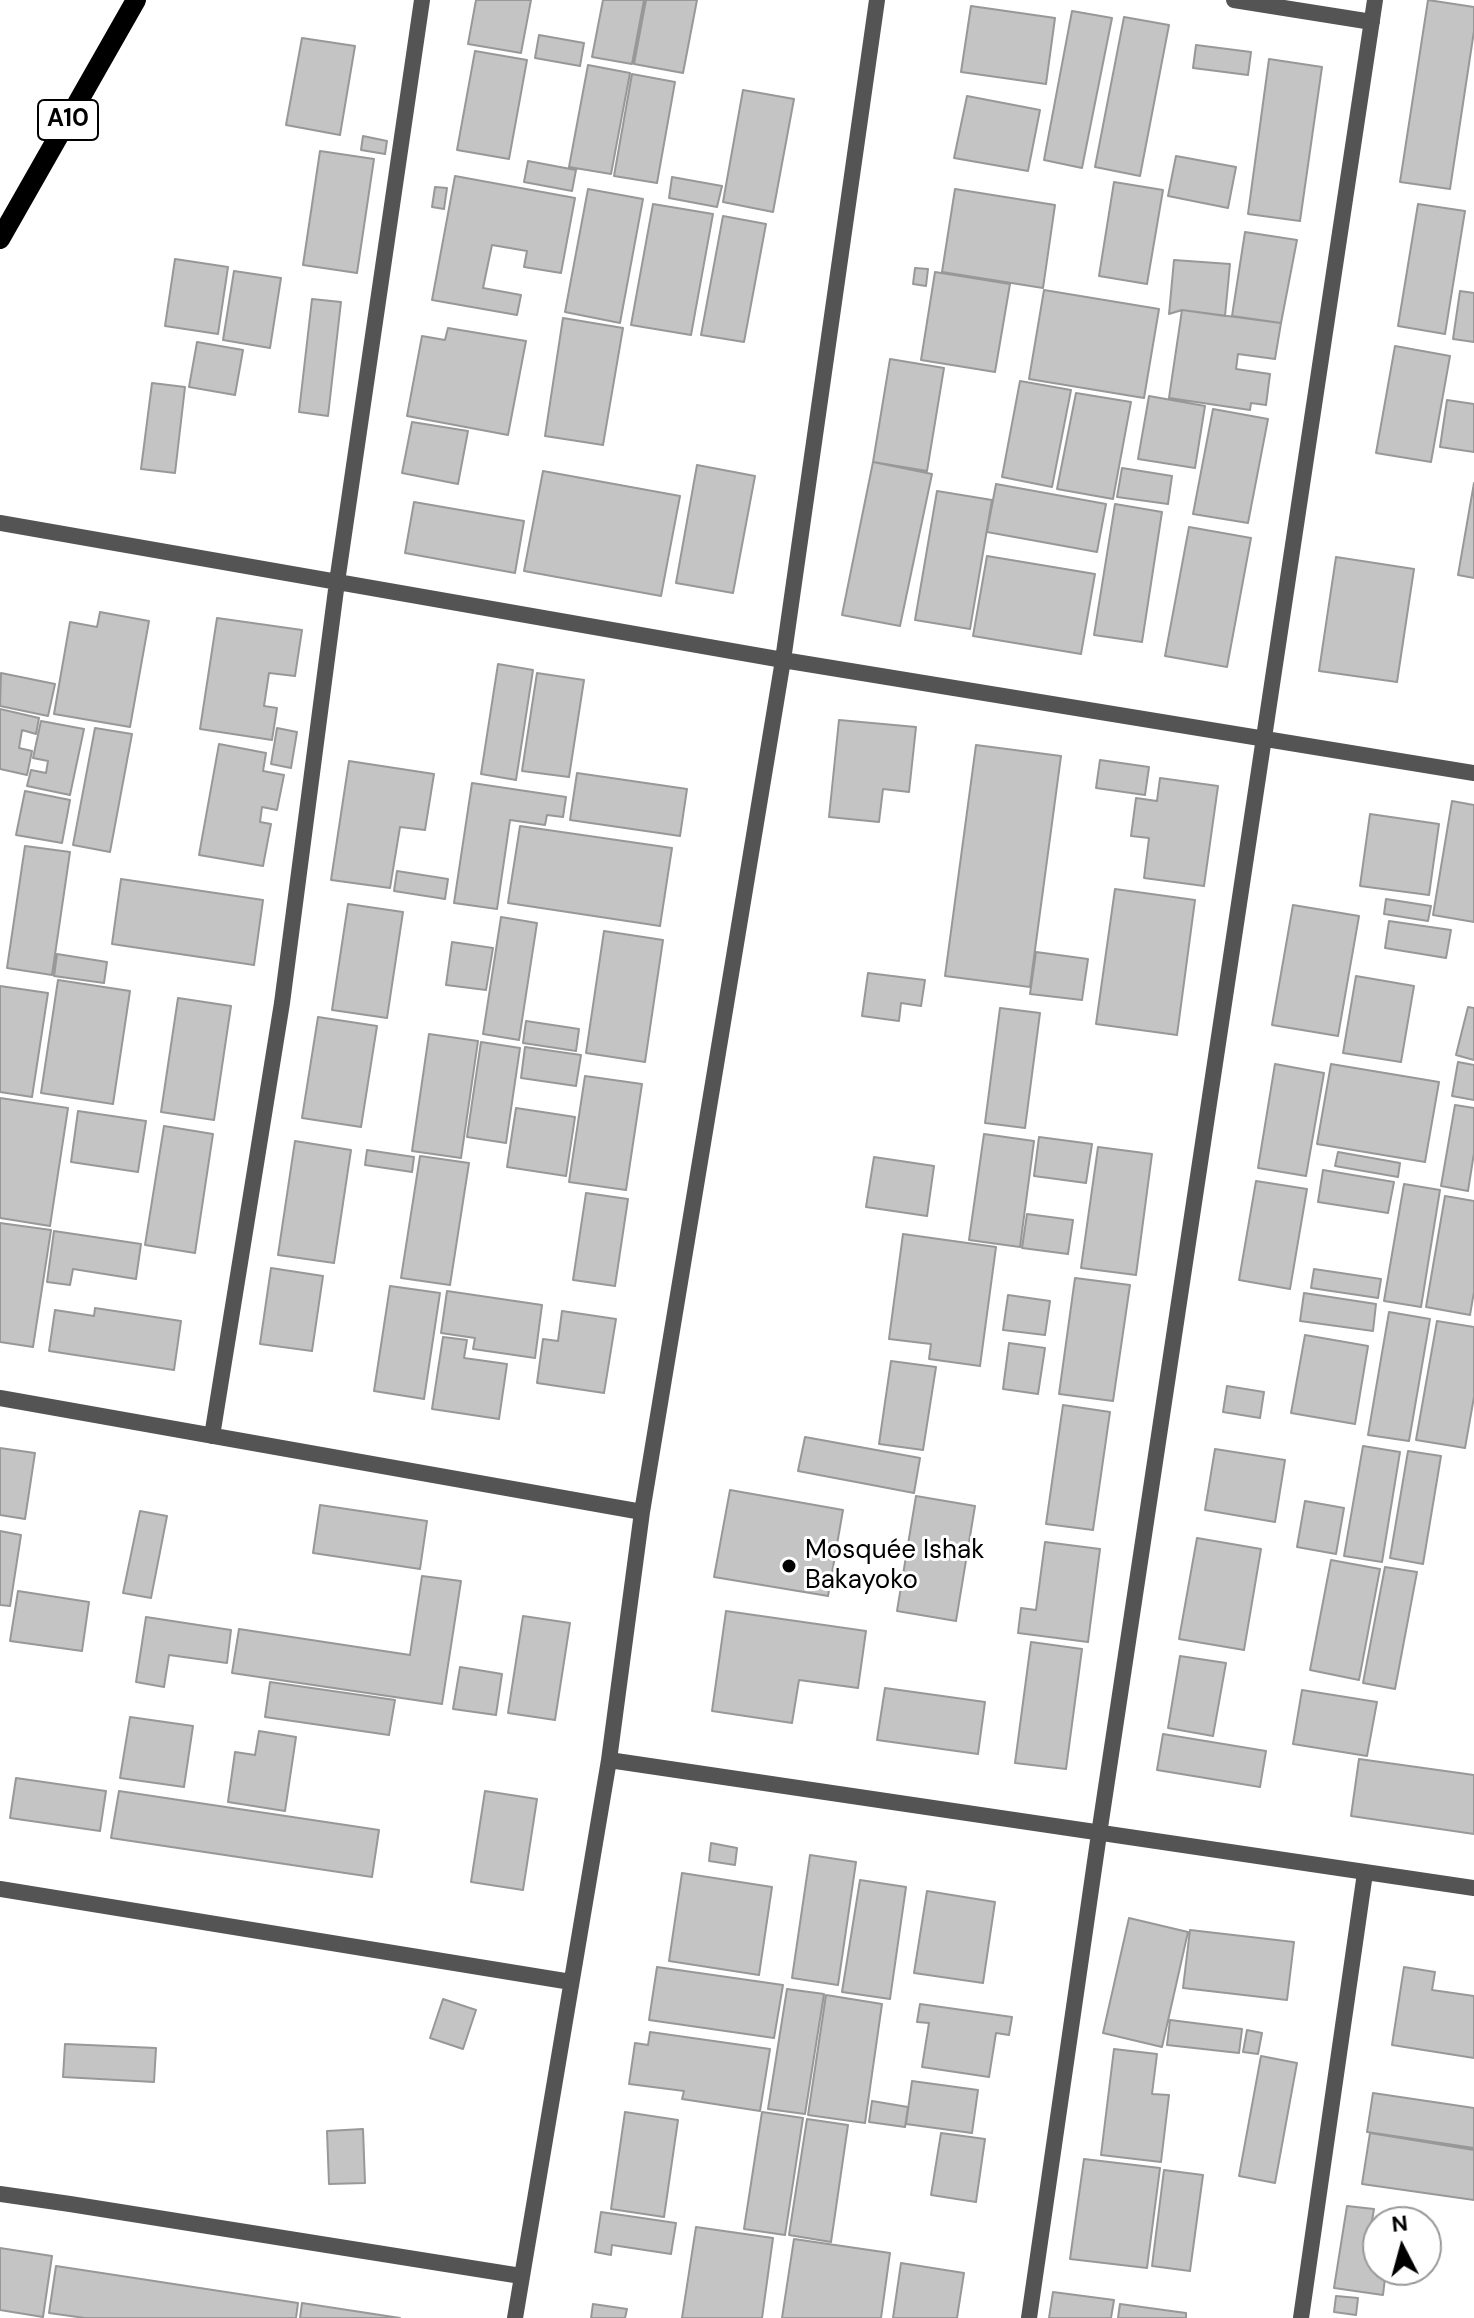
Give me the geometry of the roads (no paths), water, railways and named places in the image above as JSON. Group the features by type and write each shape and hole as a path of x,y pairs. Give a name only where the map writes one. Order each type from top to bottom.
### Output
{"main road":[{"name":"A10","path":"0,239 136,0"}],"street":[{"path":"212,1436 282,1003 337,582 422,0"},
{"path":"515,2318 609,1760 642,1512 783,660 877,0"},
{"path":"1234,0 1372,22"},
{"path":"1029,2318 1375,0"},
{"path":"0,523 783,660 1474,773"},
{"path":"0,1398 642,1512"},
{"path":"609,1760 1474,1888"},
{"path":"1301,2318 1365,1873"},
{"path":"0,1889 571,1982"},
{"path":"0,2194 521,2276"}],"place":[{"name":"Mosquée Ishak Bakayoko","path":"789,1566"}]}
